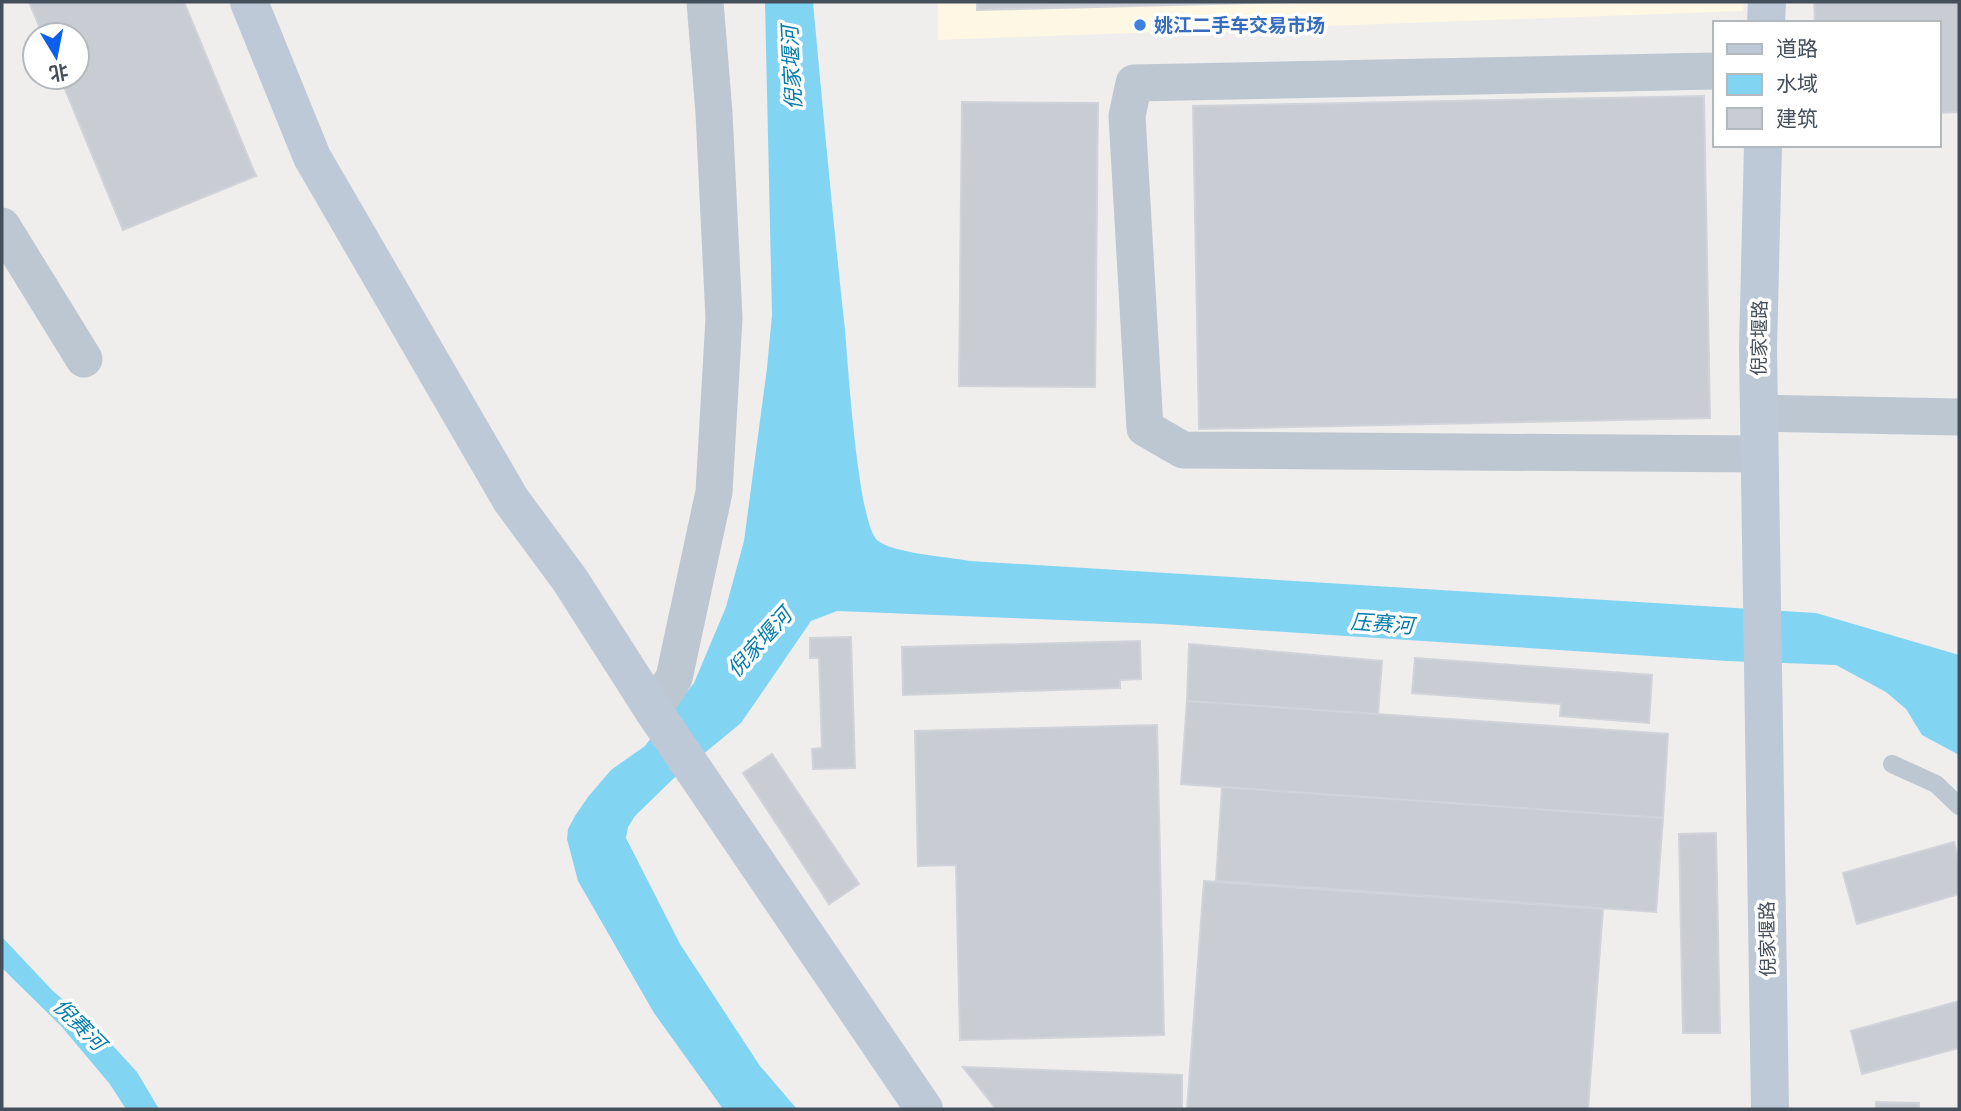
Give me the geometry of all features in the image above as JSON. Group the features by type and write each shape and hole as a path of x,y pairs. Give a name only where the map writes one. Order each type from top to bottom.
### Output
{"street":[{"path":"248,2 312,157 511,500 570,580 654,710 924,1109"},
{"path":"654,710 674,678 714,492 724,318 714,113 705,2"},
{"path":"1766,21 1767,2"},
{"path":"1713,71 1134,83 1127,116 1145,428 1183,450 1759,454"},
{"name":"倪家堰路","path":"1763,147 1758,349 1770,1109"},
{"path":"2,226 84,359"},
{"path":"1759,413 1959,417"}],"lane":[{"path":"1892,764 1936,783 1959,806"}],"shaded area":[{"name":"姚江二手车交易市场","path":"938,2 1744,2 1743,11 938,40"}],"water":[{"path":"765,2 813,2 859,475 870,527 877,540 907,551 970,561 1816,613 1959,655 1959,755 1922,735 1906,709 1886,692 1836,665 1728,661 1163,624 837,611 811,621 741,723 673,779 635,816 628,827 626,838 680,944 760,1066 797,1109 723,1109 654,1013 578,881 567,839 568,829 588,797 611,770 645,746 694,683 726,607 744,541 772,315"},
{"name":"倪赛河","path":"2,937 52,990 103,1035 137,1072 159,1109 126,1109 109,1083 61,1026 2,968"}],"building":[{"path":"29,2 184,2 256,176 123,230 66,91 91,91 91,21 37,21"},
{"path":"977,2 1292,2 977,10"},
{"path":"1814,2 1959,2 1959,112 1940,113 1940,21 1815,21"},
{"path":"1704,96 1710,418 1199,429 1193,106"},
{"path":"962,102 1098,103 1095,387 959,386"},
{"path":"851,637 855,768 813,769 812,749 822,748 819,658 810,658 810,638"},
{"path":"1140,641 1141,679 1120,680 1120,688 903,695 902,647"},
{"path":"1189,644 1382,661 1378,714 1187,701"},
{"path":"1415,658 1652,675 1649,723 1560,716 1561,704 1412,693"},
{"path":"1187,701 1668,734 1663,818 1181,784"},
{"path":"1157,725 1164,1035 960,1040 956,865 918,866 915,731"},
{"path":"772,754 859,884 829,904 743,773"},
{"path":"1222,787 1663,818 1656,912 1216,881"},
{"path":"1716,833 1720,1033 1683,1033 1679,834"},
{"path":"1954,842 1959,862 1959,894 1857,924 1843,873"},
{"path":"1204,881 1603,909 1588,1109 1187,1109"},
{"path":"1959,1001 1959,1048 1862,1074 1851,1031"},
{"path":"963,1067 1182,1075 1182,1109 996,1109"},
{"path":"1876,1102 1919,1103 1919,1109 1876,1109"}],"place":[{"name":"姚江二手车交易市场","path":"1140,25"}],"water label":[{"name":"倪家堰河","path":"791,68"},
{"name":"压赛河","path":"1382,623"},
{"name":"倪家堰河","path":"759,642"}]}
